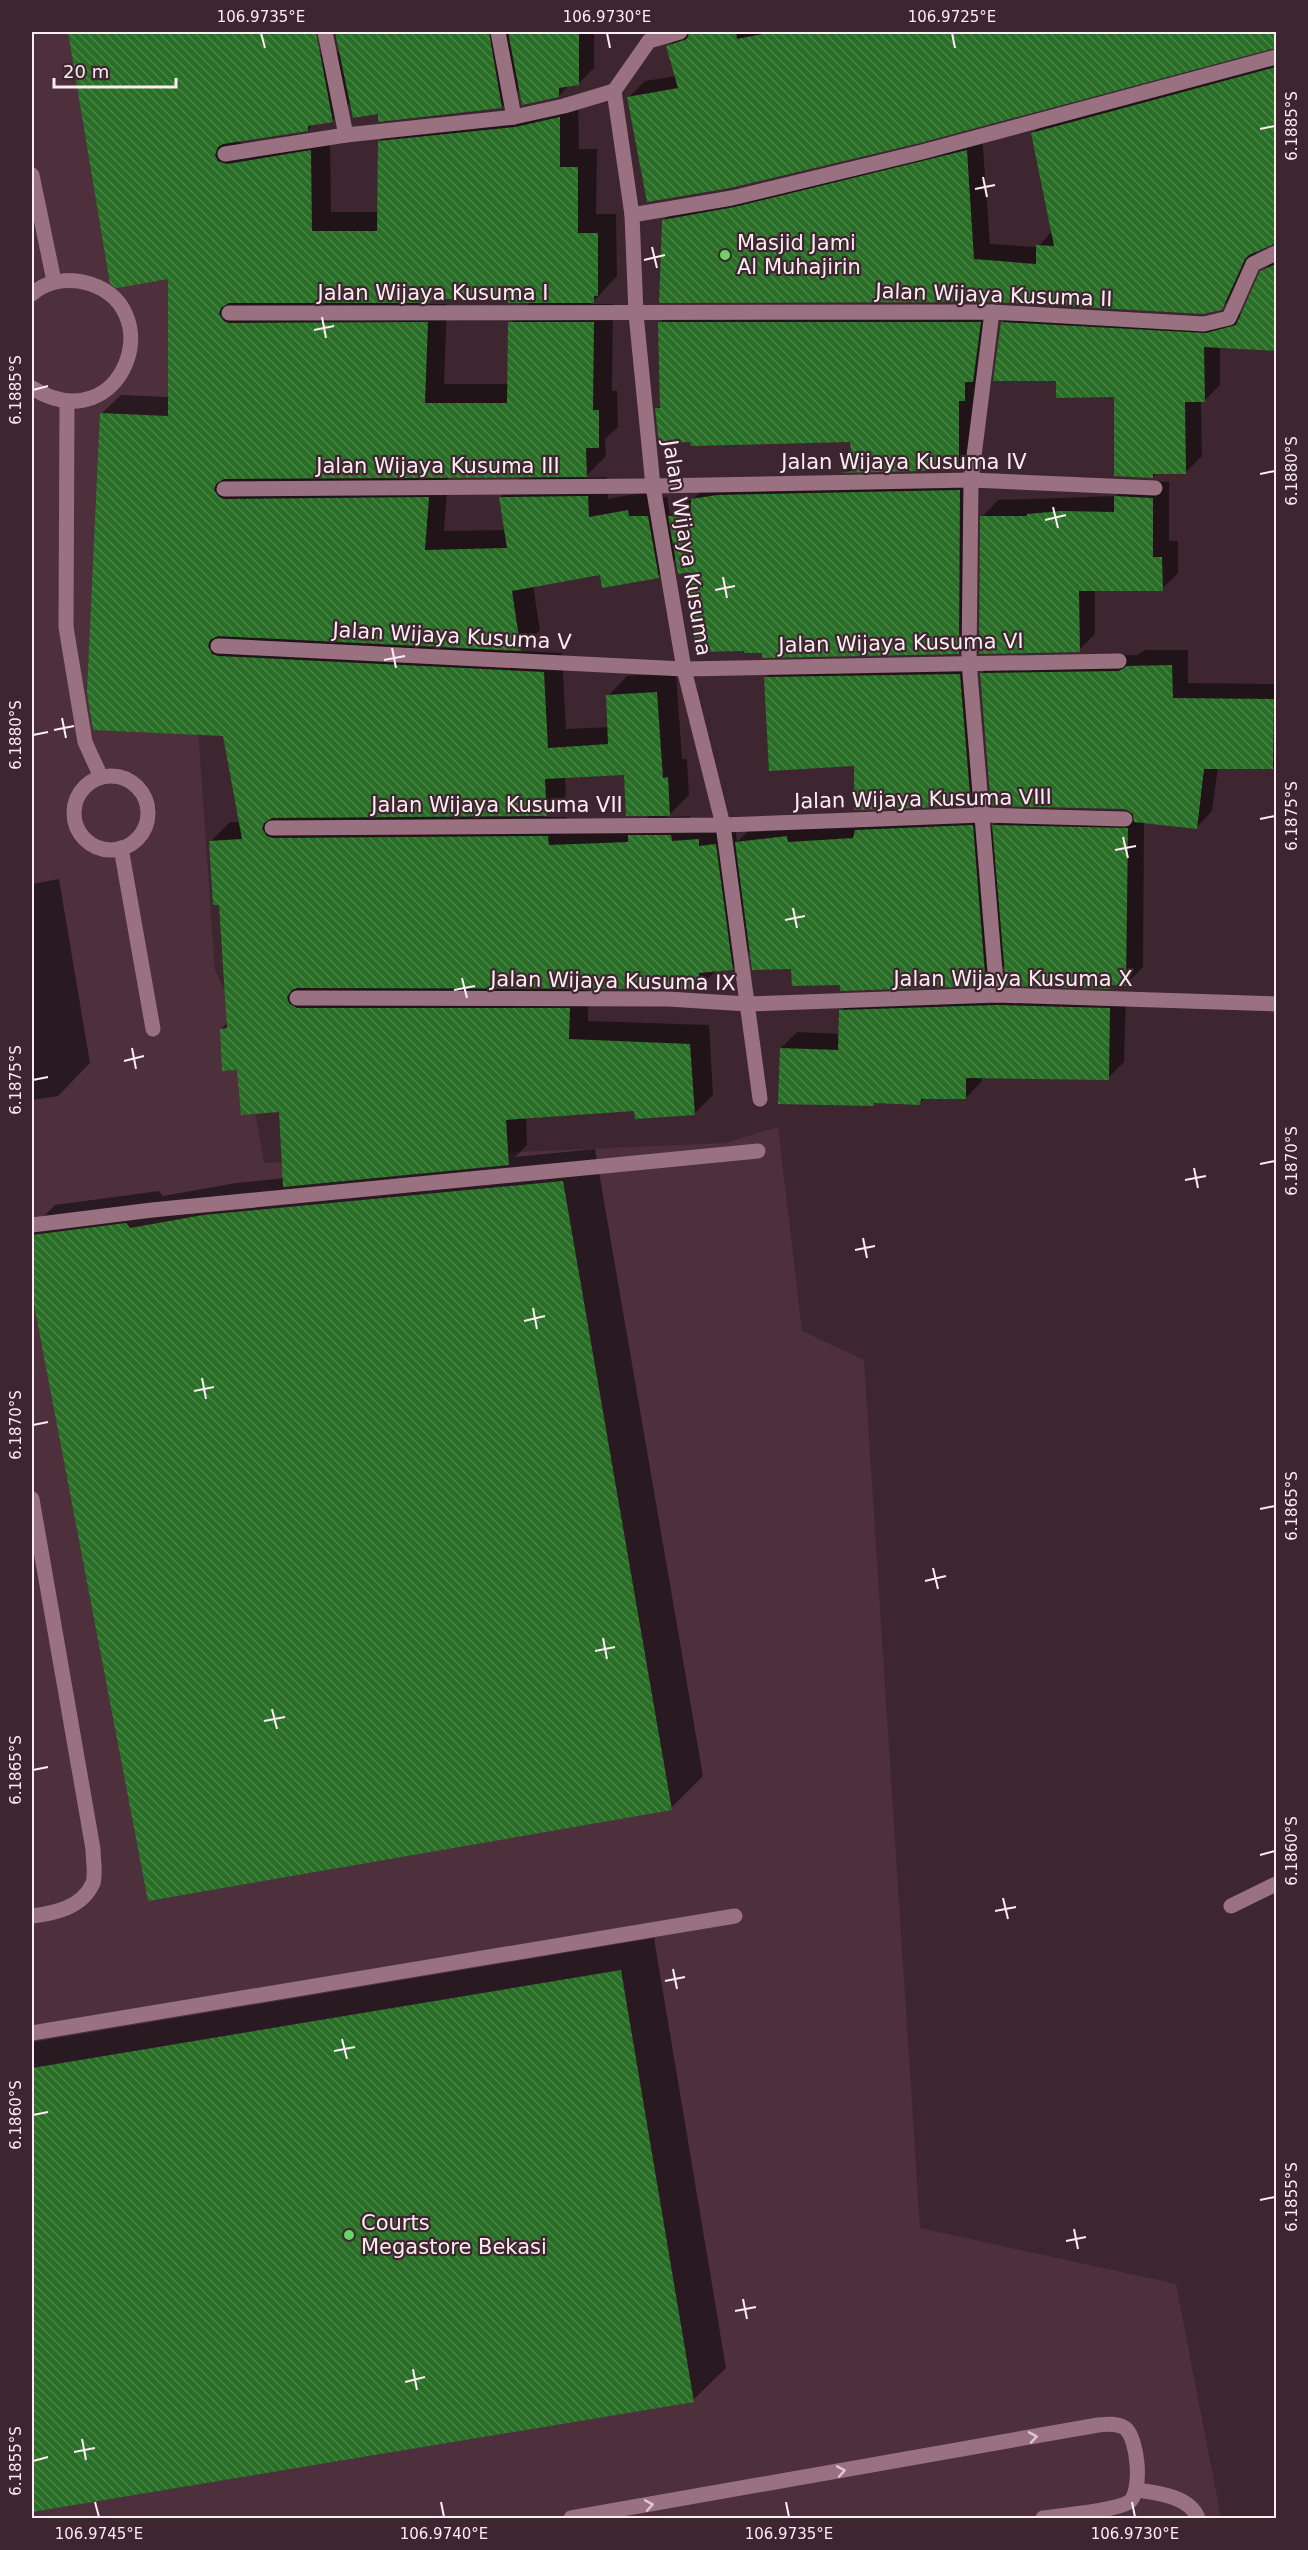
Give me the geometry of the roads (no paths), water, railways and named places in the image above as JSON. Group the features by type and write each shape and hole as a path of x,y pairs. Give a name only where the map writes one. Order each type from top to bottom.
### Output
{"street":[{"path":"325,32 346,135"},
{"path":"498,32 514,117"},
{"path":"225,154 346,135 514,117 564,106 614,91 649,36 680,32"},
{"path":"632,214 732,198 922,152 1276,57"},
{"name":"Jalan Wijaya Kusuma","path":"614,91 632,214 636,314 653,486 684,669 723,825 759,1099"},
{"path":"32,175 54,281"},
{"name":"Jalan Wijaya Kusuma II","path":"636,314 992,312 1204,324 1229,318 1253,264 1276,253"},
{"path":"32,294 54,281 74,279 92,284 109,293 122,307 131,344 128,363 118,379 104,392 86,400 67,402 48,398 32,388"},
{"path":"992,312 971,480 969,662 997,995"},
{"name":"Jalan Wijaya Kusuma I","path":"229,313 636,314"},
{"path":"67,402 66,627 85,742 101,777"},
{"name":"Jalan Wijaya Kusuma IV","path":"653,486 971,480 1155,488"},
{"name":"Jalan Wijaya Kusuma III","path":"224,489 653,486"},
{"name":"Jalan Wijaya Kusuma V","path":"218,646 684,669"},
{"name":"Jalan Wijaya Kusuma VI","path":"684,669 1119,661"},
{"path":"115,776 129,780 140,789 147,802 148,817 143,830 134,842 121,848 107,850 93,845 82,836 75,822 74,808 79,795 88,784 101,777 115,776"},
{"name":"Jalan Wijaya Kusuma VIII","path":"723,825 982,815 1125,819"},
{"name":"Jalan Wijaya Kusuma VII","path":"272,828 723,825"},
{"path":"121,848 153,1029"},
{"name":"Jalan Wijaya Kusuma X","path":"748,1005 997,995 1276,1004"},
{"name":"Jalan Wijaya Kusuma IX","path":"297,998 668,999 748,1005"},
{"path":"32,1225 152,1210 758,1151"},
{"path":"32,1499 93,1849 94,1882 78,1902 56,1913 32,1916"},
{"path":"1231,1906 1276,1884"},
{"path":"32,2033 735,1916"},
{"path":"571,2518 1107,2424 1123,2427 1133,2439 1137,2490 1131,2501 1121,2506 1043,2518"},
{"path":"1137,2490 1170,2495 1195,2512 1198,2518"}],"place":[{"name":"Masjid Jami Al Muhajirin","path":"725,255"},
{"name":"Courts Megastore Bekasi","path":"349,2235"}]}
